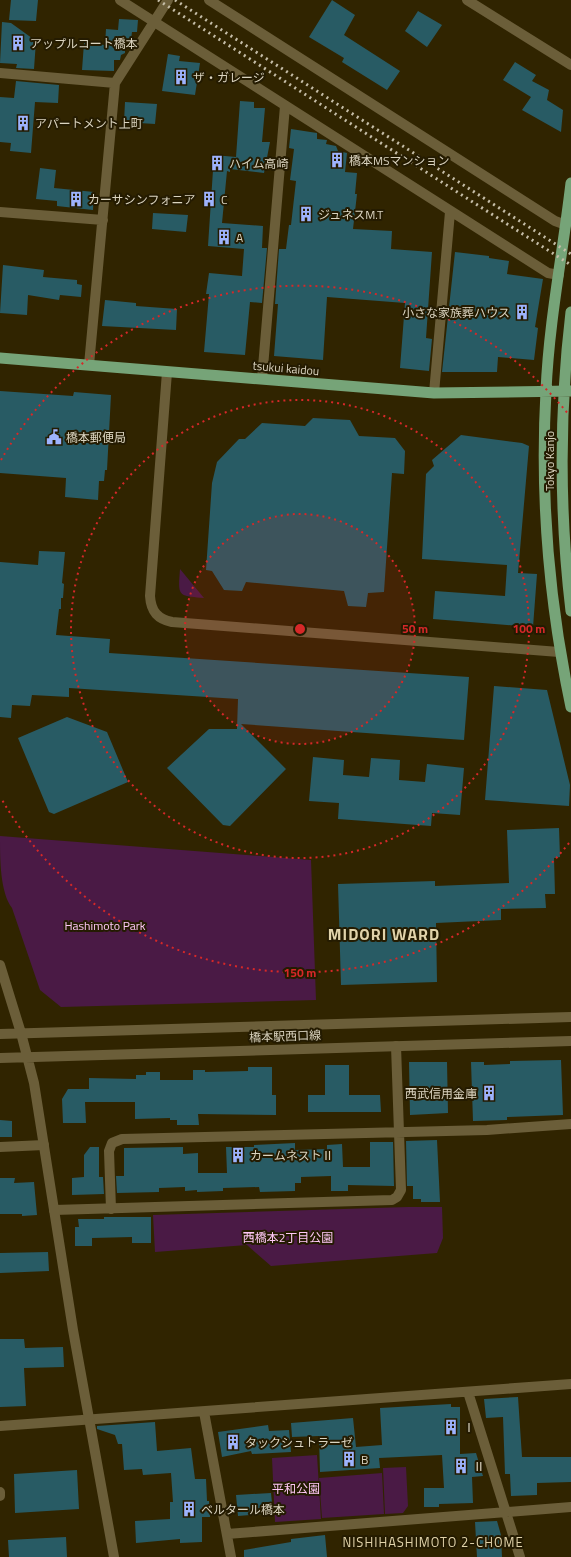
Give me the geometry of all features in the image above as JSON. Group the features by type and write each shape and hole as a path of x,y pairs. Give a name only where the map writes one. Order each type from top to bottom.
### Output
{"highway":[{"path":"571,183 546,390 544,441 544,491 550,581 559,652 571,707"},
{"name":"Tokyo Kanjo","path":"571,312 564,378 561,442 562,500 571,611"},
{"name":"tsukui kaidou","path":"0,358 434,393 546,390 571,391"}],"street":[{"path":"120,0 450,212 548,273 559,275"},
{"path":"89,365 115,83 168,0"},
{"path":"209,0 555,221 566,225"},
{"path":"467,0 571,65"},
{"path":"0,73 115,83"},
{"path":"262,379 285,106"},
{"path":"0,212 103,220"},
{"path":"434,393 450,212"},
{"path":"167,372 150,596 151,607 159,618 172,622 559,652"},
{"path":"0,966 21,1033 34,1083 89,1420 114,1557"},
{"name":"橋本駅西口線","path":"0,1034 571,1017"},
{"name":"橋本駅西口線","path":"0,1058 571,1041"},
{"path":"54,1210 392,1200 397,1197 401,1190 396,1046"},
{"path":"111,1209 109,1151 112,1143 116,1140 399,1131 487,1130 571,1124"},
{"path":"0,1147 44,1145"},
{"path":"0,1426 571,1384"},
{"path":"468,1392 520,1557"},
{"path":"204,1412 231,1557"},
{"path":"227,1534 571,1507"}],"green space":[{"path":"180,569 204,598 184,595 181,593 179,585"},
{"name":"Hashimoto Park","path":"0,836 311,860 316,1000 61,1007 40,990 12,908 5,893 0,855"},
{"name":"西橋本2丁目公園","path":"442,1207 443,1238 437,1253 271,1266 247,1245 155,1252 153,1215"},
{"name":"平和公園","path":"317,1455 321,1519 275,1522 272,1458"},
{"path":"406,1467 408,1506 403,1513 385,1514 383,1468"},
{"path":"382,1473 384,1514 322,1518 319,1478"}],"building":[{"path":"11,0 38,0 36,21 9,20"},
{"path":"332,0 355,15 344,35 400,71 387,90 342,62 344,58 309,37"},
{"path":"418,11 442,25 427,47 405,31"},
{"path":"119,19 138,20 137,32 132,32 131,40 125,40 125,53 121,55 120,60 114,60 114,71 82,70 84,43 105,45 106,29 118,30"},
{"name":"アップルコート橋本","path":"2,22 11,23 36,41 34,69 16,68 17,64 0,63"},
{"name":"ザ・ガレージ","path":"168,54 180,56 179,61 200,63 195,95 162,91"},
{"path":"515,62 536,75 532,81 549,90 547,100 563,110 561,132 522,110 531,97 503,80"},
{"path":"16,81 59,85 58,103 35,102 31,153 10,151 11,143 0,142 0,97 14,98"},
{"path":"240,101 254,102 254,108 265,108 262,142 270,142 264,173 230,169 230,172 227,171 222,223 263,226 262,248 267,248 262,303 250,302 245,355 204,352 209,294 206,294 209,273 242,276 244,249 208,246 214,155 236,157"},
{"path":"125,102 157,104 155,124 124,122"},
{"path":"291,129 317,133 317,139 327,140 326,144 336,146 338,151 347,153 345,172 357,173 355,194 357,194 353,229 392,231 391,249 432,252 426,338 432,339 429,371 400,368 405,303 327,297 323,360 274,356 278,304 275,304 279,249 286,249 289,225 291,225 296,181 290,180 294,149 289,148"},
{"path":"40,168 56,170 54,188 94,192 93,210 57,206 57,201 36,199"},
{"path":"153,213 188,215 186,232 152,229"},
{"path":"455,252 489,256 489,258 509,261 507,274 543,279 535,327 538,328 534,360 498,357 497,372 442,372"},
{"path":"3,265 44,270 43,277 77,280 77,284 82,285 81,297 60,295 59,300 28,295 27,315 0,313"},
{"path":"105,300 136,303 136,306 177,309 176,330 102,326"},
{"name":"橋本郵便局","path":"0,391 73,396 74,392 111,395 107,470 105,470 104,481 99,481 98,500 65,497 66,478 0,473"},
{"path":"313,418 350,420 359,436 395,438 405,451 404,474 392,473 384,592 368,593 366,607 348,606 344,591 246,582 242,591 224,590 212,571 206,570 212,483 217,462 239,439 245,439 262,423 305,426"},
{"path":"461,435 522,443 529,446 518,573 537,574 533,627 433,619 435,591 505,596 507,565 422,559 426,474 434,466 432,460"},
{"path":"39,551 65,552 62,583 64,584 63,598 61,598 61,609 59,609 56,635 110,639 109,653 469,677 464,740 241,724 286,769 230,826 223,825 167,768 209,729 237,729 238,699 69,688 69,697 32,695 30,706 12,705 11,718 0,717 0,562 38,565"},
{"path":"494,686 547,690 570,785 569,806 485,800"},
{"path":"67,717 107,732 128,782 54,814 49,812 18,738"},
{"path":"313,757 344,760 343,775 369,777 371,758 400,760 399,780 425,782 427,764 464,768 460,815 432,813 431,826 338,819 339,803 309,801"},
{"path":"559,828 560,857 554,858 555,894 545,894 546,908 501,909 501,920 436,923 437,982 341,985 338,884 435,881 435,886 509,883 507,830"},
{"path":"561,1060 563,1115 507,1117 507,1120 473,1121 471,1062 484,1062 484,1065 510,1064 510,1061"},
{"path":"409,1062 447,1062 448,1113 410,1115"},
{"path":"325,1065 349,1065 349,1095 380,1095 381,1112 308,1112 308,1095 325,1095"},
{"path":"248,1067 272,1067 272,1095 276,1095 276,1115 198,1114 199,1125 177,1125 177,1120 170,1120 170,1118 135,1119 135,1102 85,1102 86,1123 63,1123 62,1099 68,1089 89,1089 89,1078 136,1079 136,1075 146,1075 146,1072 160,1072 160,1080 193,1080 193,1070 205,1070 205,1072 248,1071"},
{"path":"0,1120 12,1121 12,1137 0,1137"},
{"path":"437,1140 440,1202 421,1202 421,1199 413,1199 413,1186 407,1186 406,1141"},
{"path":"370,1142 393,1142 394,1186 348,1185 348,1191 331,1191 331,1176 301,1177 301,1183 295,1183 295,1191 260,1192 259,1187 223,1188 223,1191 197,1192 197,1190 185,1191 185,1187 159,1188 159,1192 117,1193 116,1176 124,1176 124,1148 183,1147 183,1154 198,1153 198,1173 227,1173 226,1147 254,1147 254,1145 295,1143 295,1150 327,1149 327,1145 342,1144 343,1167 370,1167"},
{"path":"90,1147 99,1147 99,1177 103,1177 104,1194 72,1195 72,1178 84,1177 84,1155"},
{"path":"0,1178 15,1178 14,1183 34,1182 37,1215 22,1216 22,1214 0,1214"},
{"path":"104,1217 151,1217 151,1243 132,1243 132,1237 92,1238 92,1246 75,1246 75,1227 79,1227 78,1219 104,1219"},
{"path":"48,1252 49,1271 0,1273 0,1253"},
{"path":"0,1339 24,1339 25,1348 63,1347 64,1367 24,1368 26,1406 0,1407"},
{"path":"518,1397 522,1457 571,1457 571,1482 537,1483 537,1495 511,1496 510,1474 505,1474 503,1417 486,1418 484,1399"},
{"path":"451,1404 451,1407 460,1407 460,1454 476,1453 483,1476 472,1477 473,1503 439,1504 439,1507 424,1507 424,1488 444,1488 442,1455 379,1458 380,1468 320,1472 319,1436 292,1437 291,1423 353,1418 356,1447 382,1445 380,1408"},
{"path":"155,1422 157,1451 191,1448 195,1479 206,1479 207,1501 209,1501 210,1517 202,1517 202,1542 180,1543 180,1539 136,1543 135,1521 170,1519 170,1502 173,1502 171,1473 143,1475 142,1469 124,1470 122,1444 118,1444 115,1435 97,1429 97,1426"},
{"path":"268,1425 269,1431 289,1430 291,1452 252,1454 251,1451 222,1457 218,1432"},
{"path":"77,1470 79,1509 15,1513 14,1474"},
{"path":"271,1493 273,1513 238,1516 236,1495"},
{"path":"497,1521 501,1535 502,1557 477,1557 475,1522"},
{"path":"325,1535 327,1557 244,1557 244,1550 291,1542 291,1539"},
{"path":"66,1537 67,1557 9,1557 8,1540"}],"railway":[{"path":"158,0 571,265"},
{"path":"175,0 571,254"}],"place":[{"name":"アップルコート橋本","path":"18,43"},
{"name":"ザ・ガレージ","path":"181,77"},
{"name":"アパートメント上町","path":"23,123"},
{"name":"橋本MSマンション","path":"337,160"},
{"name":"ハイム高崎","path":"217,163"},
{"name":"カーサシンフォニア","path":"76,199"},
{"name":"C","path":"209,199"},
{"name":"ジュネスM.T","path":"306,214"},
{"name":"A","path":"224,237"},
{"name":"小さな家族葬ハウス","path":"522,312"},
{"name":"橋本郵便局","path":"54,437"},
{"name":"西武信用金庫","path":"489,1093"},
{"name":"カームネストⅡ","path":"238,1155"},
{"name":"Ⅰ","path":"451,1427"},
{"name":"タックシュトラーゼ","path":"233,1442"},
{"name":"B","path":"349,1459"},
{"name":"Ⅱ","path":"461,1466"},
{"name":"ベルタール橋本","path":"189,1509"}],"district":[{"name":"MIDORI WARD","path":"384,934"},
{"name":"NISHIHASHIMOTO 2-CHOME","path":"433,1542"}]}
